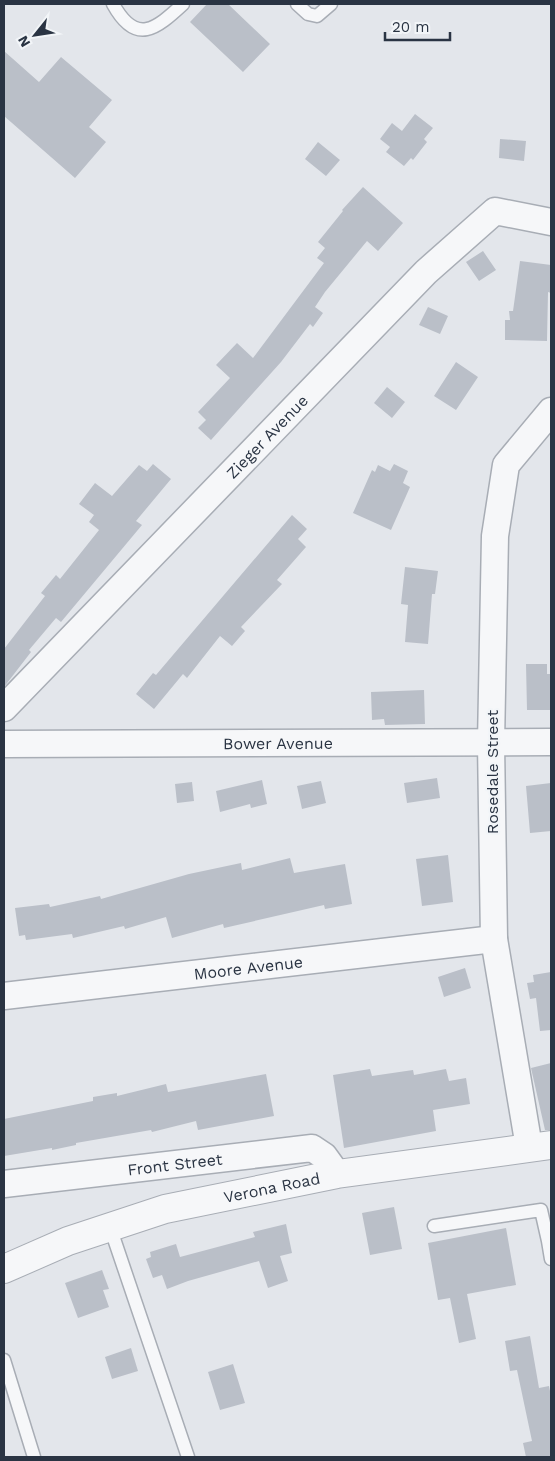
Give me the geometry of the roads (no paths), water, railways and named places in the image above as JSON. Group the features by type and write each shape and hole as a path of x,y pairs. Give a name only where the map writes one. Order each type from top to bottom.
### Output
{"street":[{"name":"Zieger Avenue","path":"4,708 426,272 495,211 551,222"},
{"name":"Rosedale Street","path":"540,1146 494,939 491,743 495,536 506,464 551,410"},
{"name":"Bower Avenue","path":"4,744 551,742"},
{"name":"Moore Avenue","path":"4,996 494,939"},
{"name":"Verona Road","path":"4,1269 68,1241 165,1209 337,1174 540,1146"},
{"name":"Front Street","path":"4,1184 312,1148 324,1156 337,1174"}],"lane":[{"path":"113,4 121,19 137,29 150,30 162,24 183,4"},
{"path":"297,4 308,14 317,16 331,4"},
{"path":"434,1226 541,1210 549,1241 551,1259"},
{"path":"110,1227 188,1457"},
{"path":"4,1360 34,1457"}]}
